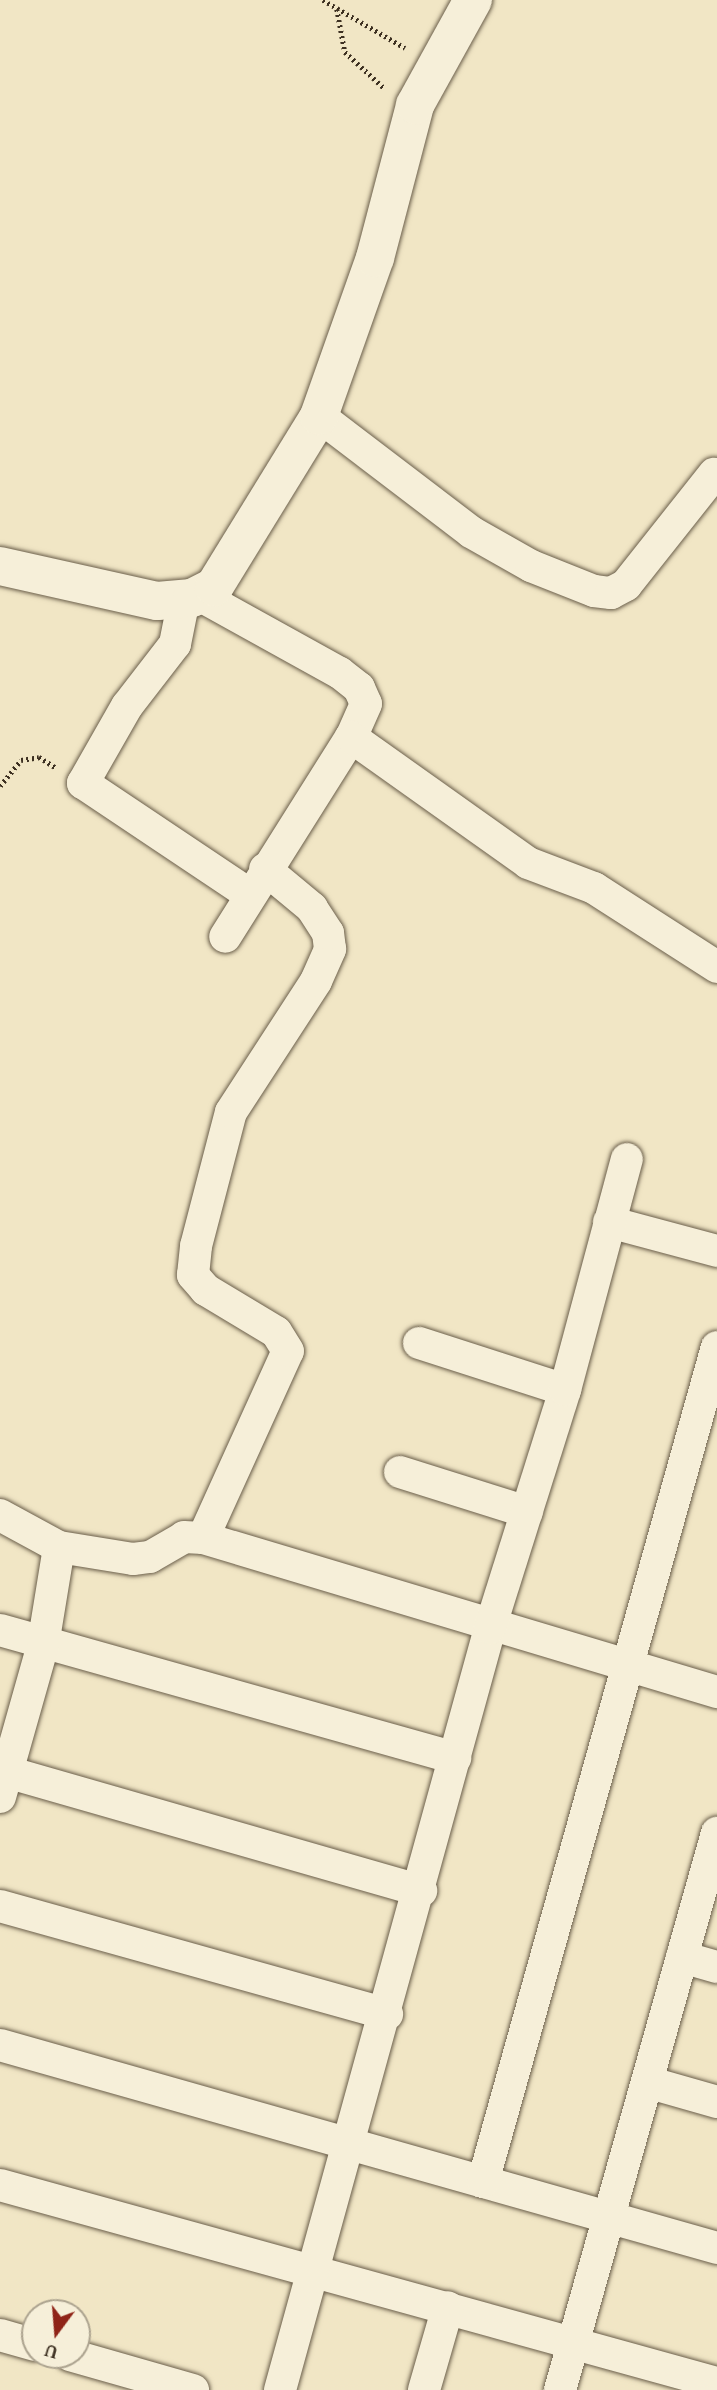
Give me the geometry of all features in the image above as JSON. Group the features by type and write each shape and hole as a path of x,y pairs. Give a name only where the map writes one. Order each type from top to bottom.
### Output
{"street":[{"path":"0,565 150,600 192,597 214,586 260,519 319,416 375,258 415,105 433,64 473,0"},
{"path":"319,416 471,532 531,566 594,591 611,593 626,585 714,474"},
{"path":"192,597 355,684 366,704 351,737 225,937"},
{"path":"192,597 175,644 127,706 83,783 258,882 312,908 328,933 330,949 316,981 231,1112 196,1245 193,1275 206,1290 276,1332 288,1351 203,1538"},
{"path":"351,737 528,863 594,888 717,967"},
{"path":"280,2390 421,1891 490,1628 565,1390 627,1159"},
{"path":"609,1222 717,1251"},
{"path":"419,1343 565,1390"},
{"path":"483,2182 717,1347"},
{"path":"400,1472 527,1511"},
{"path":"0,1515 59,1547 144,1558 178,1539 203,1538 490,1628 717,1692"},
{"path":"59,1547 43,1645 4,1785 421,1891"},
{"path":"0,1630 43,1645 455,1758"},
{"path":"559,2390 717,1833"},
{"path":"0,1906 387,2014"},
{"path":"682,1957 717,1967"},
{"path":"0,2045 717,2248"},
{"path":"647,2082 717,2102"},
{"path":"0,2185 717,2383"},
{"path":"424,2390 448,2308"},
{"path":"0,2335 21,2341"},
{"path":"91,2361 193,2390"}],"path":[{"path":"323,0 433,64"},
{"path":"337,9 337,30 351,61 415,105"},
{"path":"0,786 21,760 39,757 83,783"}]}
